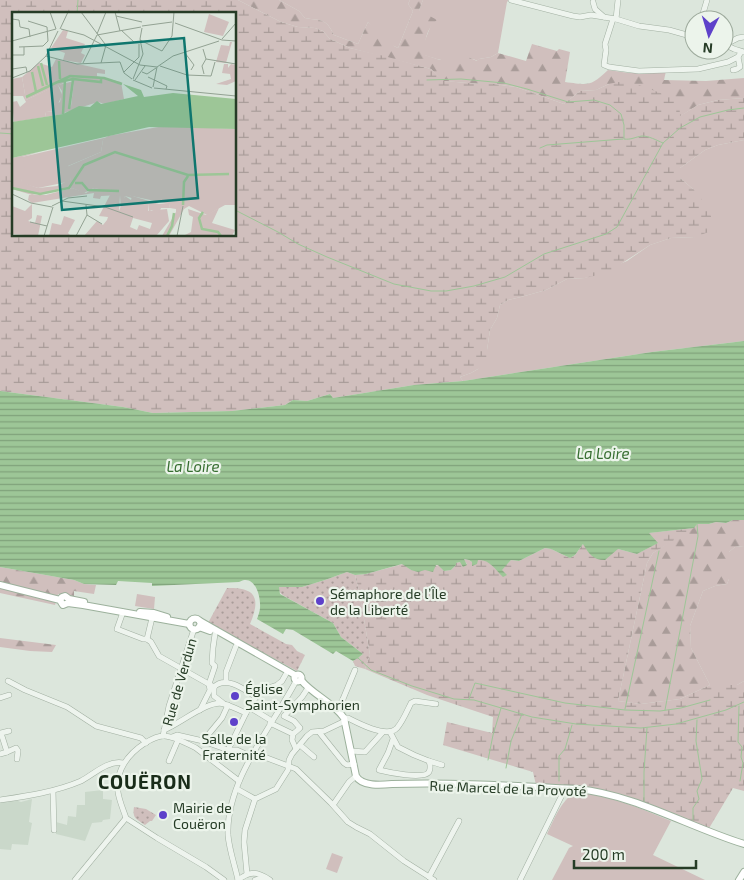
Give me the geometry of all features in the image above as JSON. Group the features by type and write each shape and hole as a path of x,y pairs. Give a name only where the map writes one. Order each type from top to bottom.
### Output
{"main road":[{"path":"0,586 60,600 64,596 68,601 152,618 190,622 196,618 198,626 296,678 337,710 345,721 356,776"},
{"path":"68,601 154,613 190,622"},
{"path":"190,622 191,628 198,626 206,629 296,678"},
{"name":"Rue Marcel de la Provoté","path":"356,776 361,781 380,785 464,784 594,791 623,798 744,844"},
{"path":"738,880 744,872"}],"street":[{"path":"511,0 573,16 590,15 604,17 684,34"},
{"path":"618,0 614,19 605,44 604,65 608,67 640,72 698,69 728,62 741,54"},
{"path":"594,2 595,8 604,17"},
{"path":"733,70 740,67 741,54"},
{"path":"123,612 117,629 147,639 151,642 158,656 212,686 214,696 226,705"},
{"path":"147,639 152,618"},
{"name":"Rue de Verdun","path":"164,733 166,718 181,668 198,626"},
{"path":"215,634 212,663 226,672"},
{"path":"226,682 226,672 236,646"},
{"path":"200,710 212,686 215,666"},
{"path":"337,710 355,670"},
{"path":"228,750 248,709 260,691 272,688 280,683 286,674"},
{"path":"269,880 263,875 255,873 246,874 238,880 228,836 230,812 239,781 296,678"},
{"path":"8,681 67,707 96,726 141,738 146,743"},
{"path":"212,686 226,682 256,697"},
{"path":"306,687 302,697 284,716 294,721 300,728 293,734 292,740 298,747 314,757"},
{"path":"0,694 9,695 0,698"},
{"path":"246,874 245,830 256,798 276,789 288,770 289,760 312,732 319,732 348,718 383,732 390,732 396,729 411,703 416,701 436,704"},
{"path":"224,880 126,818 118,793 123,763 140,746 200,710 218,703 248,709 293,734"},
{"path":"203,740 222,718 226,705"},
{"path":"7,752 1,733 9,732"},
{"path":"319,732 344,764 354,764"},
{"path":"351,751 365,752 383,732"},
{"path":"390,732 398,747 442,765"},
{"path":"164,733 196,748 239,781"},
{"path":"170,761 175,739 178,735 203,740 228,750 237,750 288,765 298,770 348,822 380,840 404,861 431,879 459,821"},
{"path":"393,739 379,770 425,775 430,771 429,760"},
{"path":"0,754 16,748 18,751 17,759"},
{"path":"0,800 53,791 85,778 110,764 116,762 123,763"},
{"path":"333,805 349,782 356,776"},
{"path":"520,880 561,797 563,788"},
{"path":"237,789 256,798"},
{"path":"53,791 54,830"},
{"path":"75,880 126,818"},
{"path":"255,873 255,880 261,878 269,880"}],"shaded area":[{"path":"103,790 103,799 112,800 110,819 92,823 85,841 56,834 56,822 67,825 68,816 76,817 77,805 85,805 85,792"},
{"path":"32,799 29,822 32,823 28,845 12,844 11,850 0,849 0,802 15,800 21,802"}],"green space":[{"path":"0,0 238,0 281,22 323,31 330,39 350,48 431,69 444,81 516,87 564,104 580,91 596,90 618,82 639,85 679,100 680,116 698,105 718,100 744,98 744,140 718,145 705,150 680,168 680,178 693,189 709,208 714,230 695,237 671,238 650,245 607,273 585,278 567,279 546,290 508,300 500,305 497,318 490,330 487,350 490,362 460,377 463,381 414,385 333,398 330,394 307,401 293,400 285,405 232,411 153,413 123,407 0,391"},
{"path":"238,0 279,0 299,11 305,18 323,21 334,35 358,44 368,22 393,41 394,46 398,48 413,11 408,4 410,0 423,0 419,10 437,20 430,27 426,36 425,55 440,60 453,60 456,54 463,51 468,57 477,61 498,53 526,61 532,44 557,51 559,49 570,52 565,82 589,84 608,70 629,73 666,71 664,80 706,81 744,78 744,98 718,100 698,105 679,117 609,84 596,90 580,91 564,104 516,87 443,81 431,69 350,48 330,39 323,31 281,22"},
{"path":"279,0 410,0 408,4 413,11 398,48 368,22 358,44 334,35 323,21 305,18 299,11"},
{"path":"423,0 509,0 507,2 498,53 478,61 467,58 442,60 424,55 424,43 431,25 419,10"},
{"path":"744,140 744,341 652,352 463,381 460,377 478,369 487,350 490,330 497,318 500,305 508,300 546,290 567,279 585,278 627,261 650,245 671,238 695,237 693,189 680,178 680,168 705,150 718,145"},
{"path":"733,520 744,520 744,546 735,547 729,552 729,579 727,584 703,591 690,626 691,648 710,685 680,699 641,704 618,701 647,563 653,553 697,524 726,523"},
{"path":"694,528 653,553 647,563 618,701 641,704 680,699 710,685 737,685 744,681 744,791 733,788 708,830 599,789 536,785 533,772 443,745 447,722 492,733 493,717 427,695 365,669 370,655 355,575 403,564 411,570 439,565 444,571 451,570 456,563 467,564 463,559 472,562 472,565 482,559 501,570 511,560 519,561 545,548 570,558 575,555 583,544 637,554 657,543 648,533"},
{"path":"744,546 744,681 737,685 710,685 691,648 690,626 703,591 727,584 729,579 729,552 735,547"},
{"path":"0,567 96,585 94,594 74,591 74,596 58,594 55,605 0,593"},
{"path":"347,572 355,575 360,595 370,655 365,669 355,666 353,661 363,654 341,637 333,623 284,596 279,590 279,587 302,587"},
{"path":"227,588 244,590 254,596 255,607 250,624 286,644 292,645 297,651 305,655 297,671 208,623"},
{"path":"137,594 155,597 154,609 135,606"},
{"path":"0,638 56,645 52,652 30,651 0,647"},
{"path":"575,792 601,796 671,821 653,855 705,880 552,880 569,848 573,846 547,834 562,805"},
{"path":"134,807 146,809 156,815 152,821 145,825 134,816"},
{"path":"332,853 343,857 337,873 326,869"}],"water":[{"name":"La Loire","path":"744,341 744,520 697,524 694,528 649,533 658,543 637,554 618,549 605,560 592,556 583,544 575,555 570,558 545,548 519,561 511,560 502,570 507,575 503,577 492,565 485,561 478,560 477,564 472,566 472,562 464,559 467,565 463,567 460,562 456,563 451,570 444,571 436,565 433,572 425,570 418,572 402,564 366,574 355,575 347,572 302,587 279,587 280,594 333,623 341,637 363,654 353,661 336,651 333,654 293,630 286,629 283,634 257,619 260,609 258,592 249,580 152,586 152,583 118,581 116,585 84,584 74,580 0,567 0,391 123,407 153,413 232,411 285,405 293,400 307,401 330,394 333,398 414,385 463,381 652,352"}],"waterway":[{"path":"77,12 78,0"},
{"path":"427,80 461,79 504,83 568,102 594,100 610,105 621,114 624,125 624,139 645,136 663,143"},
{"path":"236,211 298,244 394,284 431,291 446,291 474,286 505,277 544,254 606,234 617,227 663,143 680,128 700,117 744,108"},
{"path":"0,133 12,134"},
{"path":"540,148 547,145 623,139"},
{"path":"665,710 698,536 697,524"},
{"path":"625,709 659,551"},
{"path":"358,658 371,670 412,686 454,699 474,700 532,717 576,724 641,728 676,724 726,710 744,702"},
{"path":"469,699 475,683 565,703 625,710 660,711 681,708 710,700"},
{"path":"739,706 738,742 742,747 741,757 743,763 740,781"},
{"path":"488,760 501,708"},
{"path":"506,768 511,741 522,714"},
{"path":"693,820 693,808 699,799 697,791 702,779 696,741 697,720"},
{"path":"559,781 559,756 565,749 572,725"},
{"path":"644,802 647,728"}],"place":[{"name":"Sémaphore de l’Île de la Liberté","path":"320,601"},
{"name":"Église Saint-Symphorien","path":"235,696"},
{"name":"Salle de la Fraternité","path":"234,722"},
{"name":"Mairie de Couëron","path":"163,815"}],"district":[{"name":"COUËRON","path":"145,781"}]}
